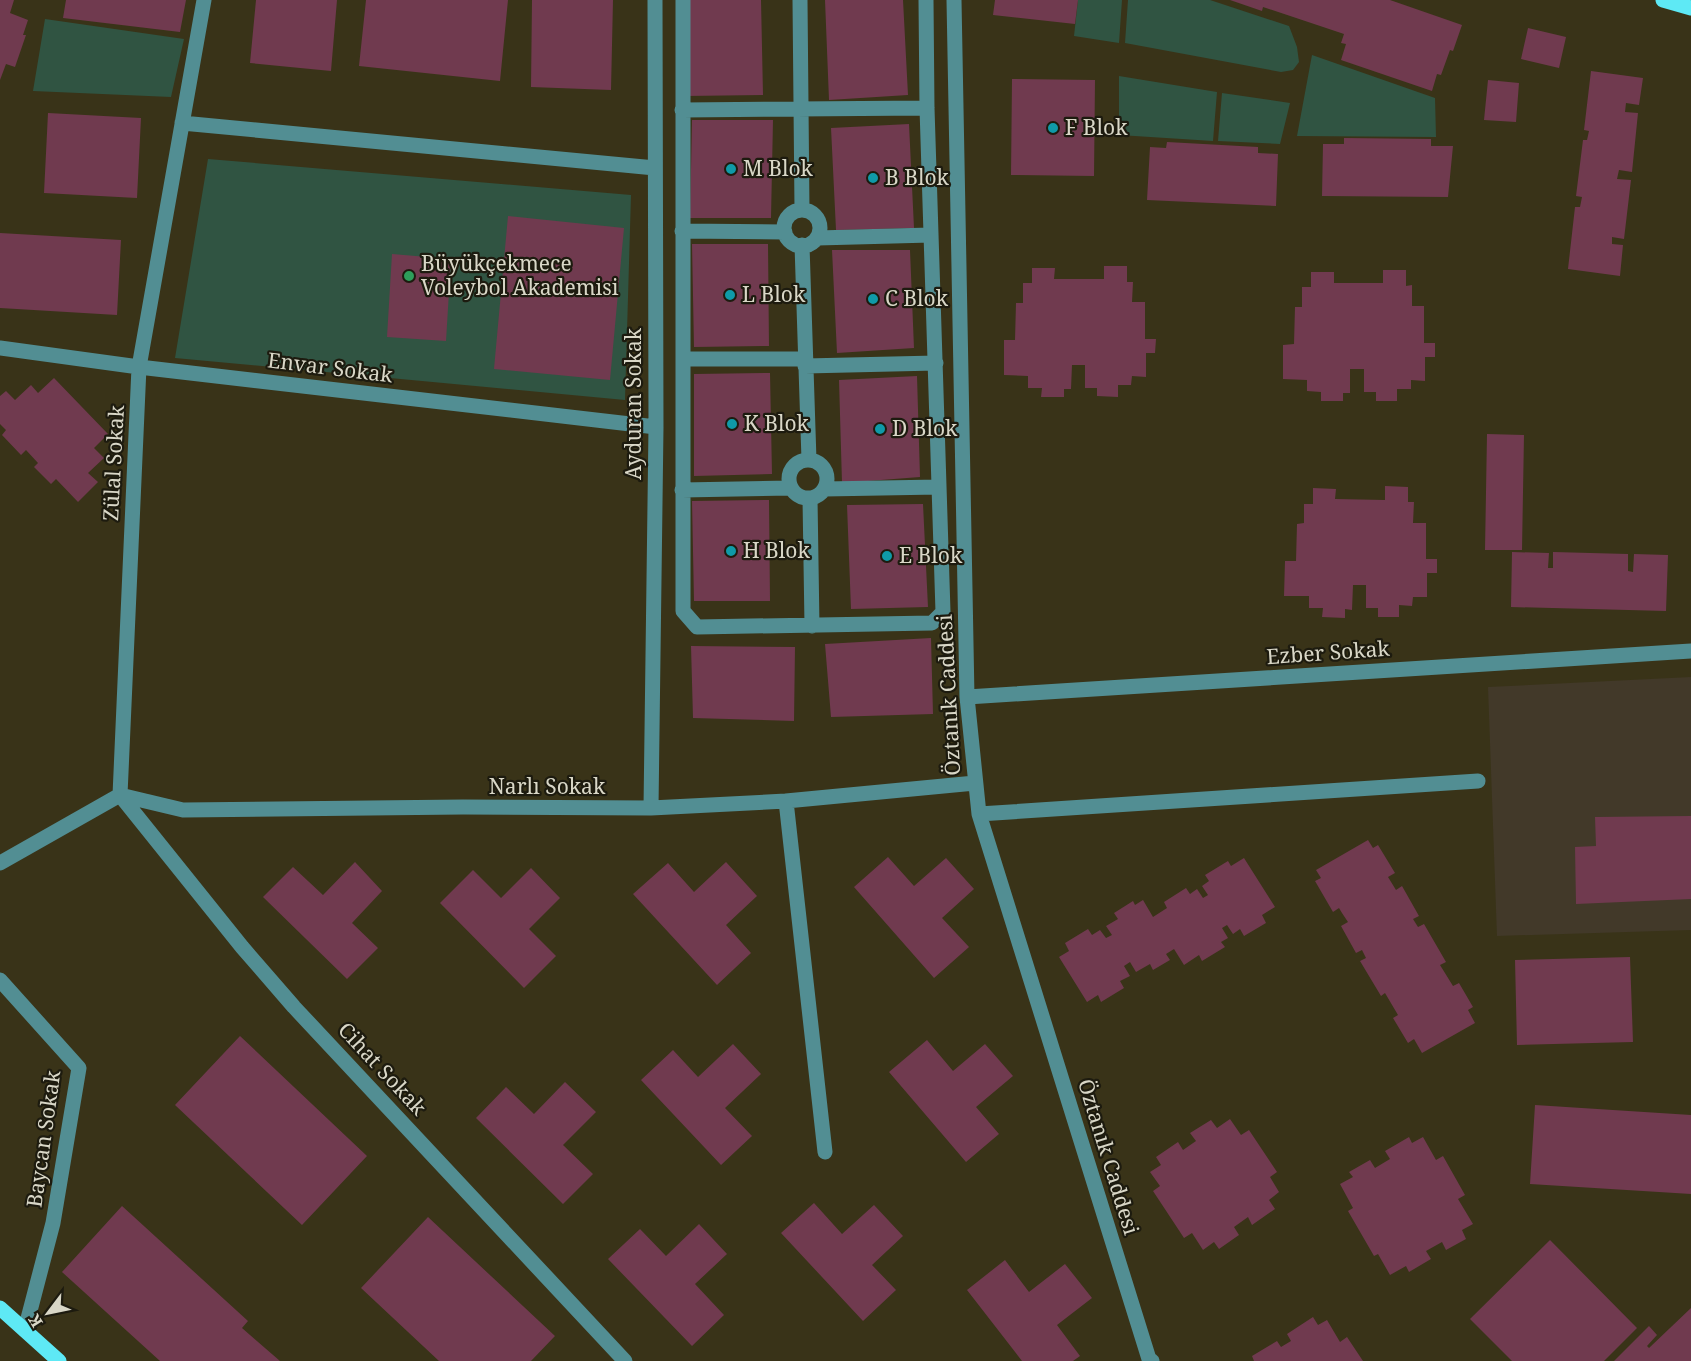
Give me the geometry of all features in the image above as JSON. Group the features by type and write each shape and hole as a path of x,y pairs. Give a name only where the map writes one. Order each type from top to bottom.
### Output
{"main road":[{"path":"1663,0 1691,8"},
{"path":"0,1308 59,1361"}],"street":[{"name":"Zülal Sokak","path":"120,795 139,367 204,0"},
{"name":"Ayduran Sokak","path":"651,808 656,427 655,0"},
{"path":"683,0 683,611 697,627 932,623 943,612 927,108 926,0"},
{"path":"800,0 802,210"},
{"name":"Öztanık Caddesi","path":"954,0 967,697 979,814 1149,1360"},
{"path":"682,110 927,108"},
{"path":"182,123 656,168"},
{"path":"810,211 818,220 820,232 817,238 808,245 791,241 785,232 784,226 793,212 810,211"},
{"path":"682,231 785,232"},
{"path":"817,238 931,235"},
{"path":"802,245 808,460"},
{"name":"Envar Sokak","path":"0,348 139,367 656,427"},
{"path":"682,358 936,363"},
{"path":"682,490 791,488 801,496 810,498 818,495 824,489 827,480 824,469 820,464 808,460 802,461 792,469 789,475 791,488"},
{"path":"824,489 939,487"},
{"path":"810,498 812,626"},
{"name":"Ezber Sokak","path":"967,697 1691,651"},
{"path":"979,814 1478,781"},
{"name":"Narlı Sokak","path":"120,795 183,810 463,807 651,808 786,801 975,783"},
{"path":"0,862 120,795"},
{"name":"Cihat Sokak","path":"120,795 242,947 294,1007 625,1361"},
{"path":"786,801 825,1152"},
{"name":"Baycan Sokak","path":"0,980 79,1068 53,1223 25,1330"}],"shaded area":[{"path":"1691,677 1691,930 1497,936 1488,687"}],"green space":[{"path":"1078,0 1122,0 1119,43 1074,36"},
{"path":"1128,0 1210,0 1289,26 1297,47 1299,62 1293,70 1281,72 1125,43"},
{"path":"45,19 184,39 171,97 33,91"},
{"path":"1312,55 1435,98 1436,137 1297,136"},
{"path":"1119,76 1217,92 1213,141 1119,135"},
{"path":"1222,93 1290,103 1280,144 1218,141"},
{"name":"Büyükçekmece Voleybol Akademisi","path":"208,159 631,195 625,400 175,358"}],"building":[{"path":"0,0 14,0 10,13 28,20 23,35 26,35 15,67 6,64 0,80"},
{"path":"66,0 186,0 180,32 63,18"},
{"path":"256,0 337,0 331,71 250,63"},
{"path":"366,0 508,0 500,81 359,66"},
{"path":"532,0 613,0 611,90 531,87"},
{"path":"687,0 761,0 763,95 685,96"},
{"path":"825,0 903,0 908,95 829,100"},
{"path":"995,0 1078,0 1075,24 993,15"},
{"path":"1230,0 1390,0 1462,25 1453,51 1450,50 1441,75 1437,74 1432,91 1341,60 1346,44 1341,43 1344,34 1263,7 1262,11"},
{"path":"1528,28 1566,37 1559,68 1521,59"},
{"path":"1591,71 1643,78 1639,105 1626,103 1625,112 1638,113 1632,172 1619,170 1617,179 1631,180 1624,239 1612,237 1612,244 1623,245 1620,276 1568,269 1575,207 1580,207 1582,197 1576,196 1583,140 1587,140 1589,131 1584,130"},
{"name":"F Blok","path":"1012,79 1095,80 1094,176 1011,175"},
{"path":"1488,80 1519,83 1516,122 1484,120"},
{"path":"48,113 141,118 137,198 44,193"},
{"name":"M Blok","path":"692,120 773,120 771,218 690,218"},
{"name":"B Blok","path":"909,124 914,228 836,230 831,128"},
{"path":"1344,138 1431,139 1431,146 1453,146 1448,197 1322,196 1323,144 1344,144"},
{"path":"1167,142 1258,147 1258,153 1278,154 1276,206 1147,200 1150,147 1166,148"},
{"path":"508,216 624,228 610,380 494,369"},
{"path":"0,233 121,240 117,315 0,308"},
{"name":"L Blok","path":"692,244 768,244 769,346 694,347"},
{"name":"C Blok","path":"832,250 910,250 914,348 837,353"},
{"path":"392,254 451,259 446,341 387,337"},
{"path":"1104,266 1127,266 1127,282 1133,282 1132,302 1145,302 1145,339 1156,339 1155,353 1146,353 1146,377 1132,376 1131,385 1118,385 1118,397 1097,396 1097,388 1085,388 1085,365 1072,365 1071,389 1064,389 1064,397 1041,397 1042,388 1028,388 1028,376 1004,375 1004,340 1015,340 1016,303 1023,303 1023,283 1032,283 1032,268 1055,268 1054,279 1104,279"},
{"path":"1383,270 1406,270 1406,286 1412,285 1412,306 1424,306 1424,343 1435,343 1435,357 1425,357 1425,381 1411,380 1411,389 1397,389 1397,401 1376,401 1376,392 1364,392 1364,369 1350,369 1350,393 1343,393 1343,401 1321,401 1321,392 1307,391 1307,380 1283,379 1283,345 1294,344 1295,307 1302,307 1302,287 1311,287 1311,272 1334,272 1334,283 1383,283"},
{"name":"K Blok","path":"770,373 772,474 694,476 694,374"},
{"name":"D Blok","path":"917,376 920,477 842,483 839,380"},
{"path":"54,378 108,434 94,448 104,458 88,473 98,482 78,502 56,479 51,484 34,467 38,463 26,450 21,455 2,435 6,430 0,424 0,396 6,391 15,400 31,385 38,393"},
{"path":"1487,434 1524,435 1522,550 1485,550"},
{"path":"1385,486 1408,487 1408,502 1414,502 1413,523 1426,523 1426,559 1437,559 1437,573 1427,573 1427,597 1413,597 1412,606 1399,605 1399,617 1378,617 1378,608 1366,608 1366,585 1353,585 1352,610 1345,609 1345,618 1322,617 1323,608 1309,608 1309,596 1284,596 1285,561 1296,561 1297,524 1304,523 1304,504 1313,504 1313,488 1336,489 1335,499 1385,500"},
{"name":"H Blok","path":"769,500 770,601 694,601 692,501"},
{"name":"E Blok","path":"923,504 928,607 851,609 847,505"},
{"path":"1512,552 1549,553 1548,568 1553,568 1553,552 1628,554 1628,571 1633,572 1634,554 1668,555 1666,611 1511,607"},
{"path":"931,638 933,714 831,717 825,644"},
{"path":"691,646 795,647 794,721 693,718"},
{"path":"1691,816 1691,899 1576,904 1575,847 1596,846 1595,817"},
{"path":"1368,840 1373,848 1378,845 1395,873 1388,877 1396,890 1402,886 1419,916 1413,919 1418,927 1424,924 1446,962 1440,965 1453,986 1459,983 1473,1007 1468,1010 1475,1023 1422,1053 1414,1039 1408,1043 1393,1018 1398,1015 1385,993 1381,996 1360,961 1366,958 1362,950 1356,953 1341,926 1348,922 1339,908 1333,912 1315,881 1321,878 1316,870"},
{"path":"888,857 914,886 946,858 974,889 942,918 969,947 934,978 854,887"},
{"path":"1244,858 1275,907 1262,915 1266,923 1244,936 1240,929 1233,934 1227,925 1222,928 1228,938 1221,942 1225,947 1202,961 1199,955 1184,965 1174,949 1166,954 1170,960 1153,970 1150,964 1136,972 1130,962 1124,966 1130,976 1120,981 1124,988 1101,1002 1098,995 1087,1002 1059,957 1069,951 1065,943 1088,929 1092,935 1100,930 1106,938 1112,935 1106,926 1118,919 1114,913 1133,901 1135,905 1143,900 1153,917 1167,908 1164,902 1186,888 1190,894 1197,889 1203,898 1208,895 1202,886 1209,881 1205,875 1228,861 1231,866"},
{"path":"355,862 382,891 352,923 378,948 347,979 263,897 293,867 323,895"},
{"path":"726,862 757,896 726,925 751,953 717,985 633,894 668,863 694,892"},
{"path":"531,868 560,898 529,929 556,956 524,988 440,903 473,870 501,898"},
{"path":"1630,957 1633,1042 1517,1045 1515,960"},
{"path":"240,1036 367,1156 302,1225 175,1105"},
{"path":"927,1040 953,1071 985,1044 1013,1076 976,1107 999,1134 966,1162 889,1072"},
{"path":"733,1044 761,1074 725,1108 752,1136 721,1165 641,1080 673,1050 698,1077"},
{"path":"565,1082 596,1112 563,1145 593,1174 563,1204 476,1118 506,1087 534,1114"},
{"path":"1535,1105 1691,1115 1691,1194 1530,1184"},
{"path":"1230,1119 1241,1135 1249,1130 1277,1172 1270,1177 1279,1192 1269,1200 1275,1209 1252,1225 1248,1217 1234,1227 1239,1235 1219,1249 1214,1242 1203,1250 1192,1233 1184,1238 1153,1191 1160,1186 1150,1172 1161,1165 1156,1157 1178,1142 1183,1150 1196,1141 1190,1133 1211,1120 1217,1128"},
{"path":"1409,1137 1412,1143 1423,1137 1436,1160 1443,1156 1465,1195 1458,1199 1473,1224 1462,1230 1466,1239 1446,1250 1442,1242 1426,1251 1431,1259 1409,1272 1406,1266 1390,1275 1378,1254 1374,1256 1348,1211 1353,1208 1340,1184 1353,1177 1349,1172 1370,1160 1375,1168 1390,1159 1385,1151"},
{"path":"814,1203 842,1234 874,1205 903,1236 872,1265 896,1290 863,1321 781,1233"},
{"path":"122,1206 248,1321 242,1328 280,1361 160,1361 62,1272"},
{"path":"428,1217 555,1336 531,1361 439,1361 361,1288"},
{"path":"699,1224 727,1254 695,1284 724,1315 692,1346 608,1259 640,1229 666,1256"},
{"path":"1550,1240 1637,1328 1604,1361 1512,1361 1470,1319"},
{"path":"1005,1260 1029,1292 1065,1264 1092,1298 1057,1325 1080,1356 1073,1361 1022,1361 967,1290"},
{"path":"1691,1308 1691,1361 1614,1361 1649,1326 1657,1335 1647,1346 1649,1348"},
{"path":"1313,1317 1318,1325 1327,1320 1340,1342 1347,1337 1363,1361 1254,1361 1252,1356 1277,1341 1281,1347 1291,1341 1287,1334"}],"place":[{"name":"F Blok","path":"1053,128"},
{"name":"M Blok","path":"731,169"},
{"name":"B Blok","path":"873,178"},
{"name":"Büyükçekmece Voleybol Akademisi","path":"409,276"},
{"name":"L Blok","path":"730,295"},
{"name":"C Blok","path":"873,299"},
{"name":"K Blok","path":"732,424"},
{"name":"D Blok","path":"880,429"},
{"name":"H Blok","path":"731,551"},
{"name":"E Blok","path":"887,556"}]}
